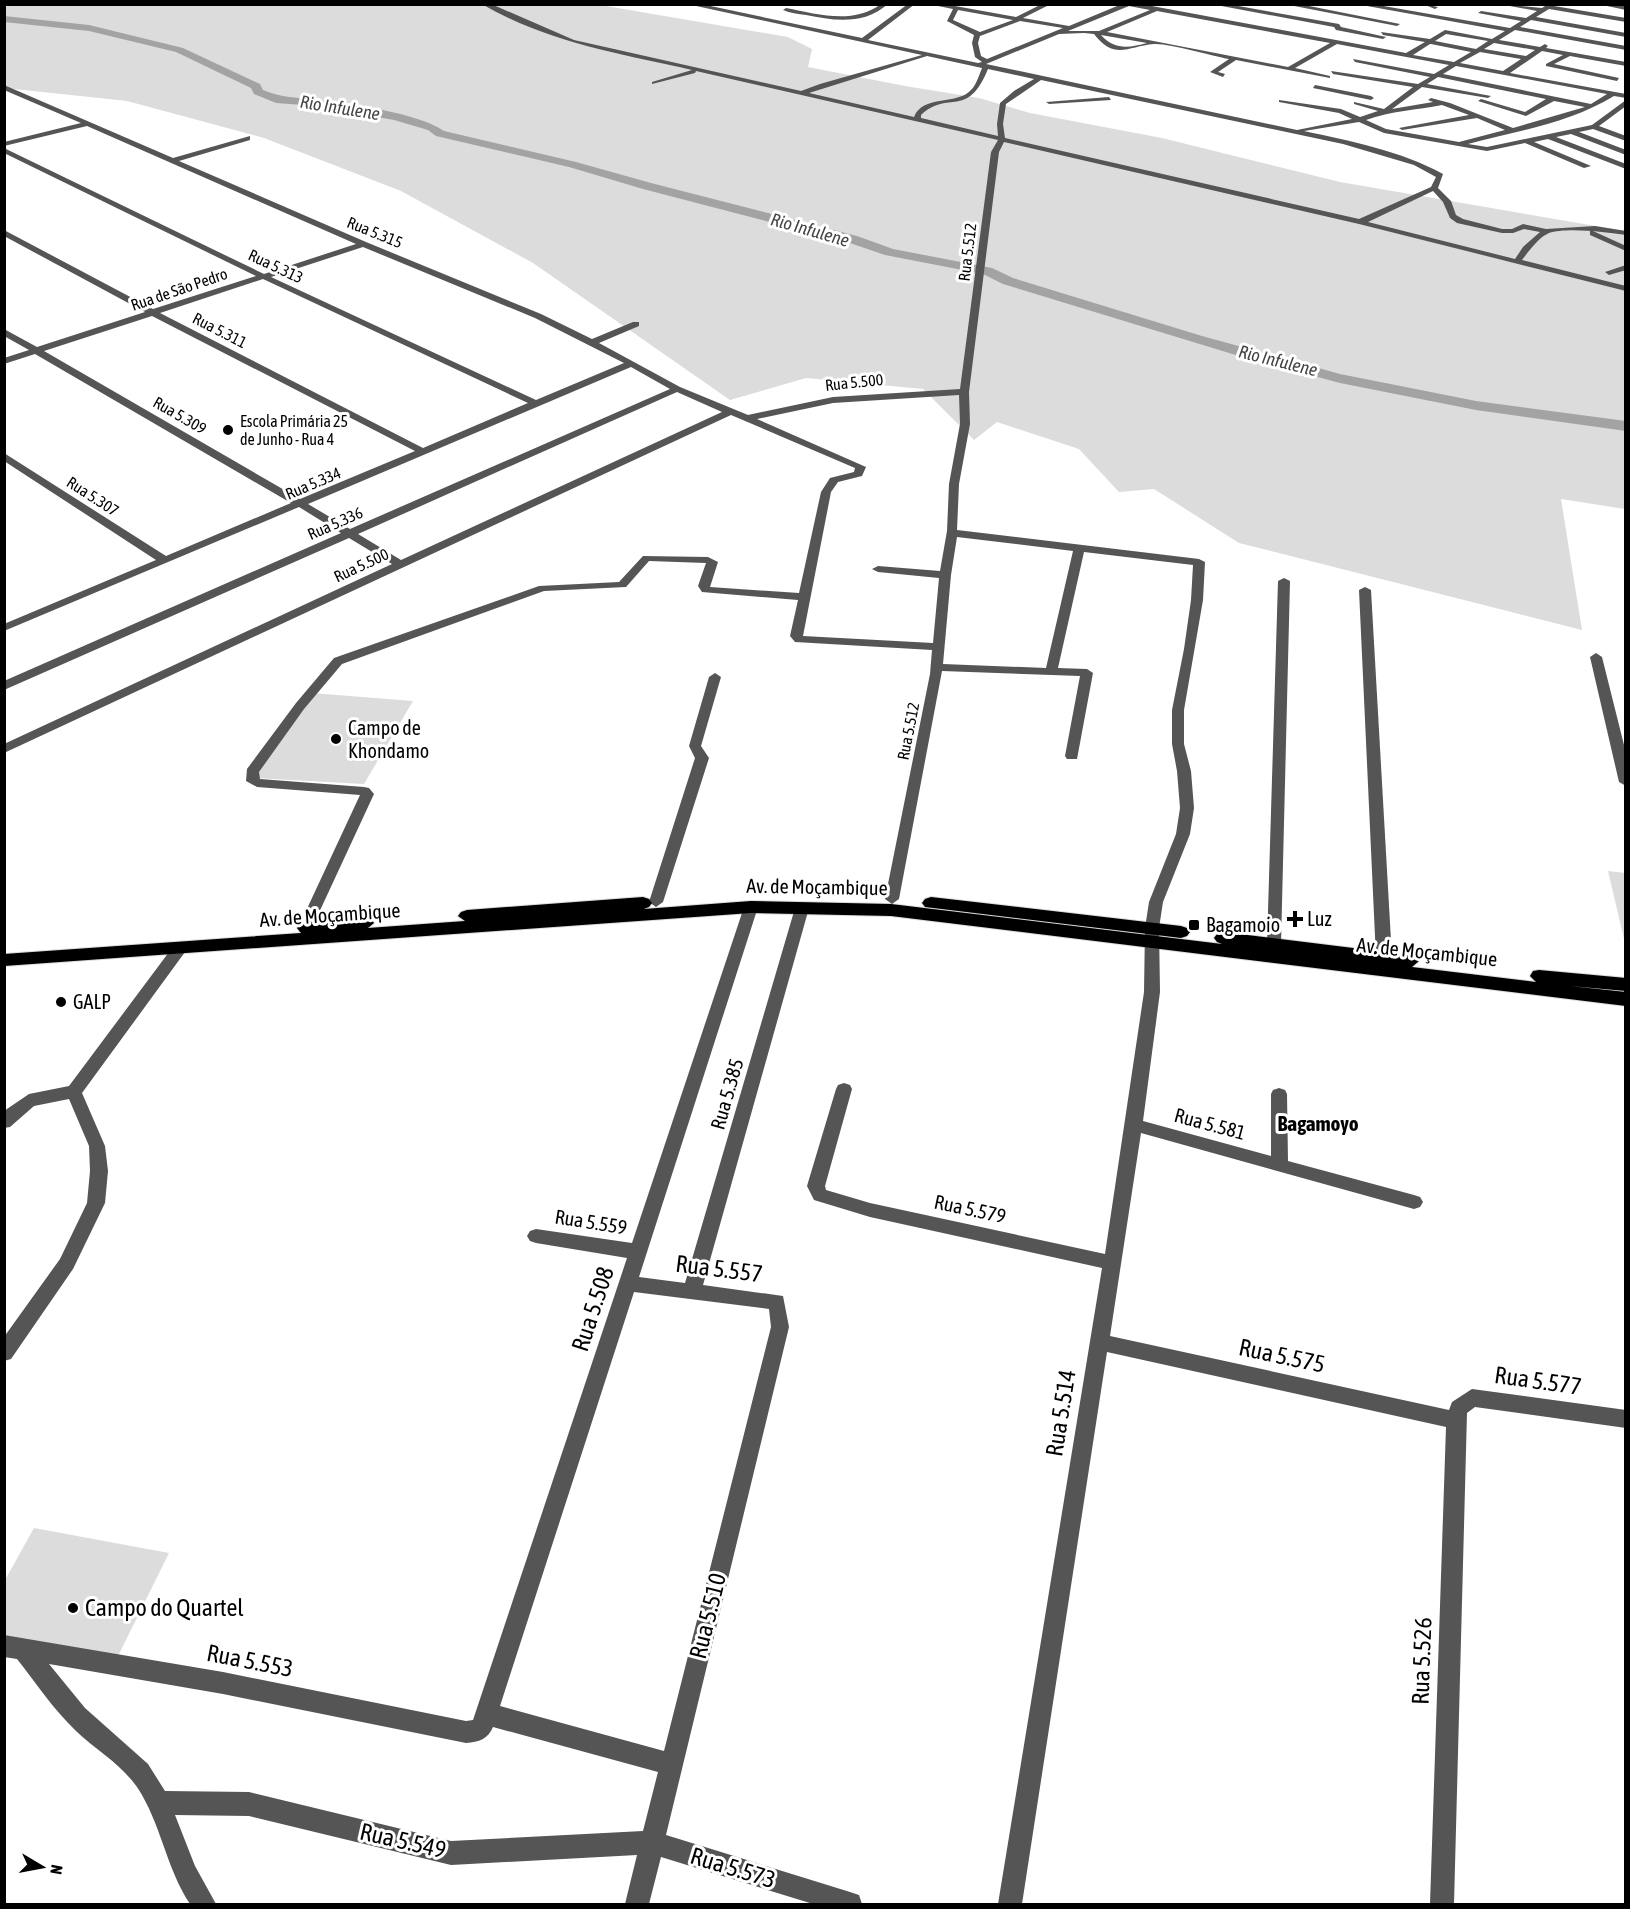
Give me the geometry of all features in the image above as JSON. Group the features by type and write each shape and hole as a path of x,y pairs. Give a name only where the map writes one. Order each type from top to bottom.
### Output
{"highway":[{"name":"Av. de Moçambique","path":"4,950 745,896 892,899 1069,917 1088,926"},
{"name":"Av. de Moçambique","path":"4,960 751,907 891,910 1088,926 1626,999"},
{"name":"Av. de Moçambique","path":"1152,935 1274,944 1626,985"}],"street":[{"path":"485,4 563,39 1360,222 1626,289"},
{"path":"690,4 927,55 984,64 1038,79 1344,142 1418,163 1440,176 1434,188 1360,222"},
{"path":"709,9 727,4"},
{"path":"763,20 798,4"},
{"path":"780,13 859,19 880,10 885,4"},
{"path":"862,41 912,4"},
{"path":"930,4 1071,28"},
{"path":"974,13 980,4"},
{"path":"956,9 950,21 968,29 1000,29 1048,4"},
{"path":"918,122 917,115 927,106 962,98 972,93 984,64 1129,4 1626,96"},
{"path":"1214,4 1479,50 1620,79"},
{"path":"1287,4 1397,24"},
{"path":"1359,4 1414,15 1626,48"},
{"path":"1502,4 1548,7 1626,20"},
{"path":"1268,14 1297,5"},
{"path":"1423,16 1435,7 1430,5"},
{"path":"1593,15 1609,5 1624,7"},
{"path":"1313,39 1375,6"},
{"path":"1290,132 1364,119 1385,111 1420,85 1455,66 1548,7"},
{"path":"1171,12 1181,8"},
{"path":"1098,32 1157,9"},
{"path":"1211,20 1235,9"},
{"path":"1465,22 1489,9"},
{"path":"1001,17 1011,12"},
{"path":"1481,13 1587,28 1626,37"},
{"path":"984,14 975,43 978,57 984,64"},
{"path":"1381,34 1414,15"},
{"path":"799,28 829,16"},
{"path":"1569,38 1606,17"},
{"path":"1264,30 1288,18"},
{"path":"1445,32 1442,30 1455,20"},
{"path":"1098,32 1105,44 1124,51 1155,42"},
{"path":"1061,33 1098,32 1289,69 1488,96"},
{"path":"1406,56 1445,32 1626,64"},
{"path":"1376,99 1315,87 1384,37 1381,34"},
{"path":"1503,74 1560,36"},
{"path":"1614,46 1626,37"},
{"path":"1289,69 1335,43"},
{"path":"1585,56 1604,44"},
{"path":"1549,63 1569,54"},
{"path":"803,93 822,85 927,55"},
{"path":"1223,75 1213,72 1235,58"},
{"path":"1355,60 1552,99 1618,109"},
{"path":"1550,82 1567,69"},
{"path":"654,83 696,71"},
{"path":"1598,91 1620,79 1626,72"},
{"path":"1459,108 1471,107 1517,76"},
{"name":"Rua 5.512","path":"892,899 936,667 945,575 952,533 954,482 965,424 964,392 995,152 1002,139 1000,124 1003,103 1038,79"},
{"path":"1481,101 1526,114 1570,86"},
{"name":"Rua 5.315","path":"4,87 363,244 494,297 593,342 677,388 861,467 858,474 834,480 826,492 804,597"},
{"path":"4,92 13,90"},
{"path":"1462,144 1559,118 1592,106 1612,94"},
{"path":"1405,95 1459,108 1513,129"},
{"path":"1049,102 1127,97"},
{"path":"1341,111 1367,97"},
{"path":"1281,101 1341,111 1364,119 1374,127 1490,149 1596,126 1626,102"},
{"path":"1386,101 1396,103"},
{"path":"1356,103 1385,111 1399,111 1441,103"},
{"path":"1399,111 1430,124"},
{"path":"1389,130 1476,116"},
{"path":"4,144 90,123"},
{"path":"1596,126 1626,133"},
{"path":"1596,126 1626,139"},
{"path":"1573,132 1626,153"},
{"path":"1549,137 1626,167"},
{"path":"172,161 247,138"},
{"path":"1526,141 1587,166"},
{"name":"Rua 5.313","path":"4,150 262,276 537,404"},
{"path":"1434,188 1447,201 1453,216 1460,221 1502,231 1513,231 1523,226 1546,231 1594,228 1626,233"},
{"path":"1581,229 1626,249"},
{"path":"1517,262 1526,249 1546,231"},
{"name":"Rua 5.311","path":"4,232 155,314 424,452"},
{"name":"Rua de São Pedro","path":"4,361 155,314 262,276 363,244"},
{"path":"1609,272 1626,267"},
{"path":"593,342 636,324"},
{"name":"Rua 5.309","path":"4,332 302,504 401,565"},
{"name":"Rua 5.334","path":"8,623 166,561 632,363"},
{"name":"Rua 5.336","path":"4,686 350,535 677,388"},
{"name":"Rua 5.500","path":"749,418 833,400 964,392"},
{"name":"Rua 5.500","path":"4,748 732,411"},
{"name":"Rua 5.307","path":"4,456 166,561"},
{"path":"952,533 1079,548 1051,671"},
{"name":"Rua 5.514","path":"1010,1905 1134,1125 1152,992 1152,935 1159,889 1183,834 1187,808 1184,771 1178,744 1178,710 1197,600 1199,562 1079,548"},
{"path":"305,928 367,794 364,791 257,783 253,781 252,772 300,706 338,661 543,588 622,585 626,583 640,562 647,558 712,562 704,586 706,590 804,597 796,636 799,639 938,647"},
{"path":"878,569 945,575"},
{"path":"1274,944 1284,581"},
{"path":"1365,590 1384,958"},
{"path":"1596,657 1626,782"},
{"path":"936,667 1087,673 1072,756"},
{"path":"656,902 702,758 695,746 716,677"},
{"name":"Rua 5.508","path":"485,1720 751,907"},
{"name":"Rua 5.385","path":"692,1291 802,908"},
{"path":"4,1122 23,1103 32,1099 74,1092 180,948"},
{"name":"Rua 5.579","path":"844,1089 816,1186 820,1195 870,1210 1112,1263"},
{"path":"4,1353 67,1264 96,1203 99,1171 97,1146 74,1092"},
{"path":"1279,1094 1280,1165"},
{"name":"Rua 5.581","path":"1134,1125 1413,1202"},
{"name":"Rua 5.559","path":"536,1236 639,1252"},
{"name":"Rua 5.557","path":"629,1284 777,1302 780,1327"},
{"name":"Rua 5.510","path":"637,1905 670,1764 780,1327"},
{"name":"Rua 5.575","path":"1098,1342 1456,1420"},
{"name":"Rua 5.577","path":"1456,1420 1459,1408 1472,1398 1626,1419"},
{"name":"Rua 5.526","path":"1442,1905 1456,1420"},
{"path":"14,1648 70,1709 133,1764 145,1779 158,1803 181,1864 204,1905"},
{"name":"Rua 5.553","path":"14,1648 223,1683 466,1732 476,1731 485,1720"},
{"path":"485,1720 670,1764"},
{"name":"Rua 5.549","path":"158,1803 249,1804 451,1853 651,1842"},
{"name":"Rua 5.573","path":"651,1842 850,1905"}],"shaded area":[{"path":"5,5 600,5 788,37 812,49 808,67 979,98 1030,113 1162,138 1340,182 1625,231 1625,509 1561,499 1582,630 1239,543 1154,489 1119,492 1079,449 997,422 974,440 923,389 806,378 730,400 533,263 401,191 264,138 127,101 5,88"},
{"name":"Campo de Khondamo","path":"312,693 413,701 364,784 255,778"},
{"path":"1608,871 1625,873 1625,943"},
{"name":"Campo do Quartel","path":"34,1528 169,1553 116,1660 5,1637 5,1580"}],"waterway":[{"name":"Rio Infulene","path":"4,19 89,28 179,50 256,86 258,92 276,100 317,103 396,117 432,128 440,134 572,164 647,186 852,239 890,252 987,271 1008,281 1292,366 1476,406 1626,426"}],"place":[{"name":"Escola Primária 25 de Junho - Rua 4","path":"228,430"},
{"name":"Campo de Khondamo","path":"336,739"},
{"name":"Luz","path":"1295,919"},
{"name":"Bagamoio","path":"1194,925"},
{"name":"GALP","path":"61,1002"},
{"name":"Campo do Quartel","path":"73,1608"}],"district":[{"name":"Bagamoyo","path":"1318,1124"}]}
